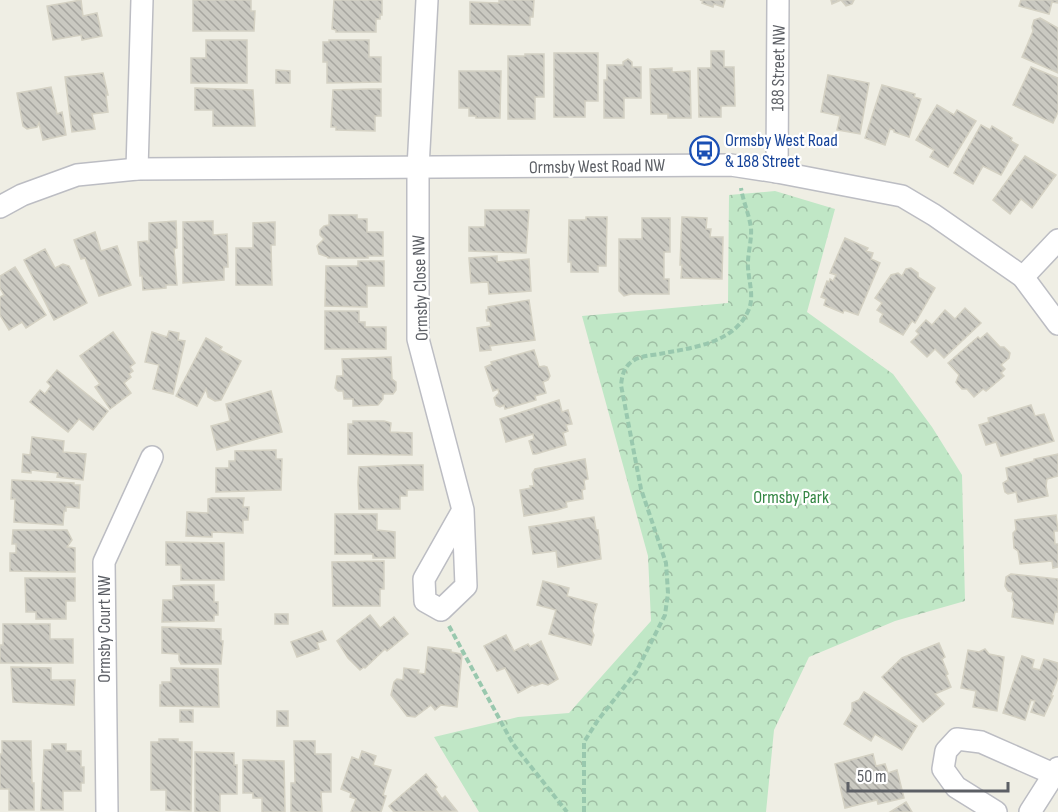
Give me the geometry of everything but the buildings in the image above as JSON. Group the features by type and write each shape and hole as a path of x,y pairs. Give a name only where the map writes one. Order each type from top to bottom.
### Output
{"street":[{"path":"137,170 142,0"},
{"path":"418,168 427,0"},
{"name":"188 Street NW","path":"777,172 778,0"},
{"name":"Ormsby West Road NW","path":"0,207 21,195 77,176 137,170 731,165 902,196 934,215 1023,277 1058,324"},
{"name":"Ormsby Close NW","path":"418,168 418,339 463,510"},
{"path":"1023,277 1058,240"},
{"name":"Ormsby Court NW","path":"106,812 104,562 152,457"},
{"path":"996,812 956,787 943,769 946,751 957,739 981,742 1057,773 1030,812"}],"path":[{"path":"584,812 584,742 598,720 636,672 665,615 668,593 666,563 641,489 621,385 622,373 629,364 640,357 705,345 739,324 749,309 752,292 748,262 751,225 741,188"},
{"path":"447,621 513,744 567,812"}],"green space":[{"name":"Ormsby Park","path":"775,191 835,209 807,312 893,374 932,427 962,475 965,601 895,621 809,657 774,730 766,812 479,812 434,737 518,717 569,713 651,621 648,556 582,316 728,303 729,195"}],"place":[{"name":"Ormsby West Road & 188 Street","path":"704,150"}]}
